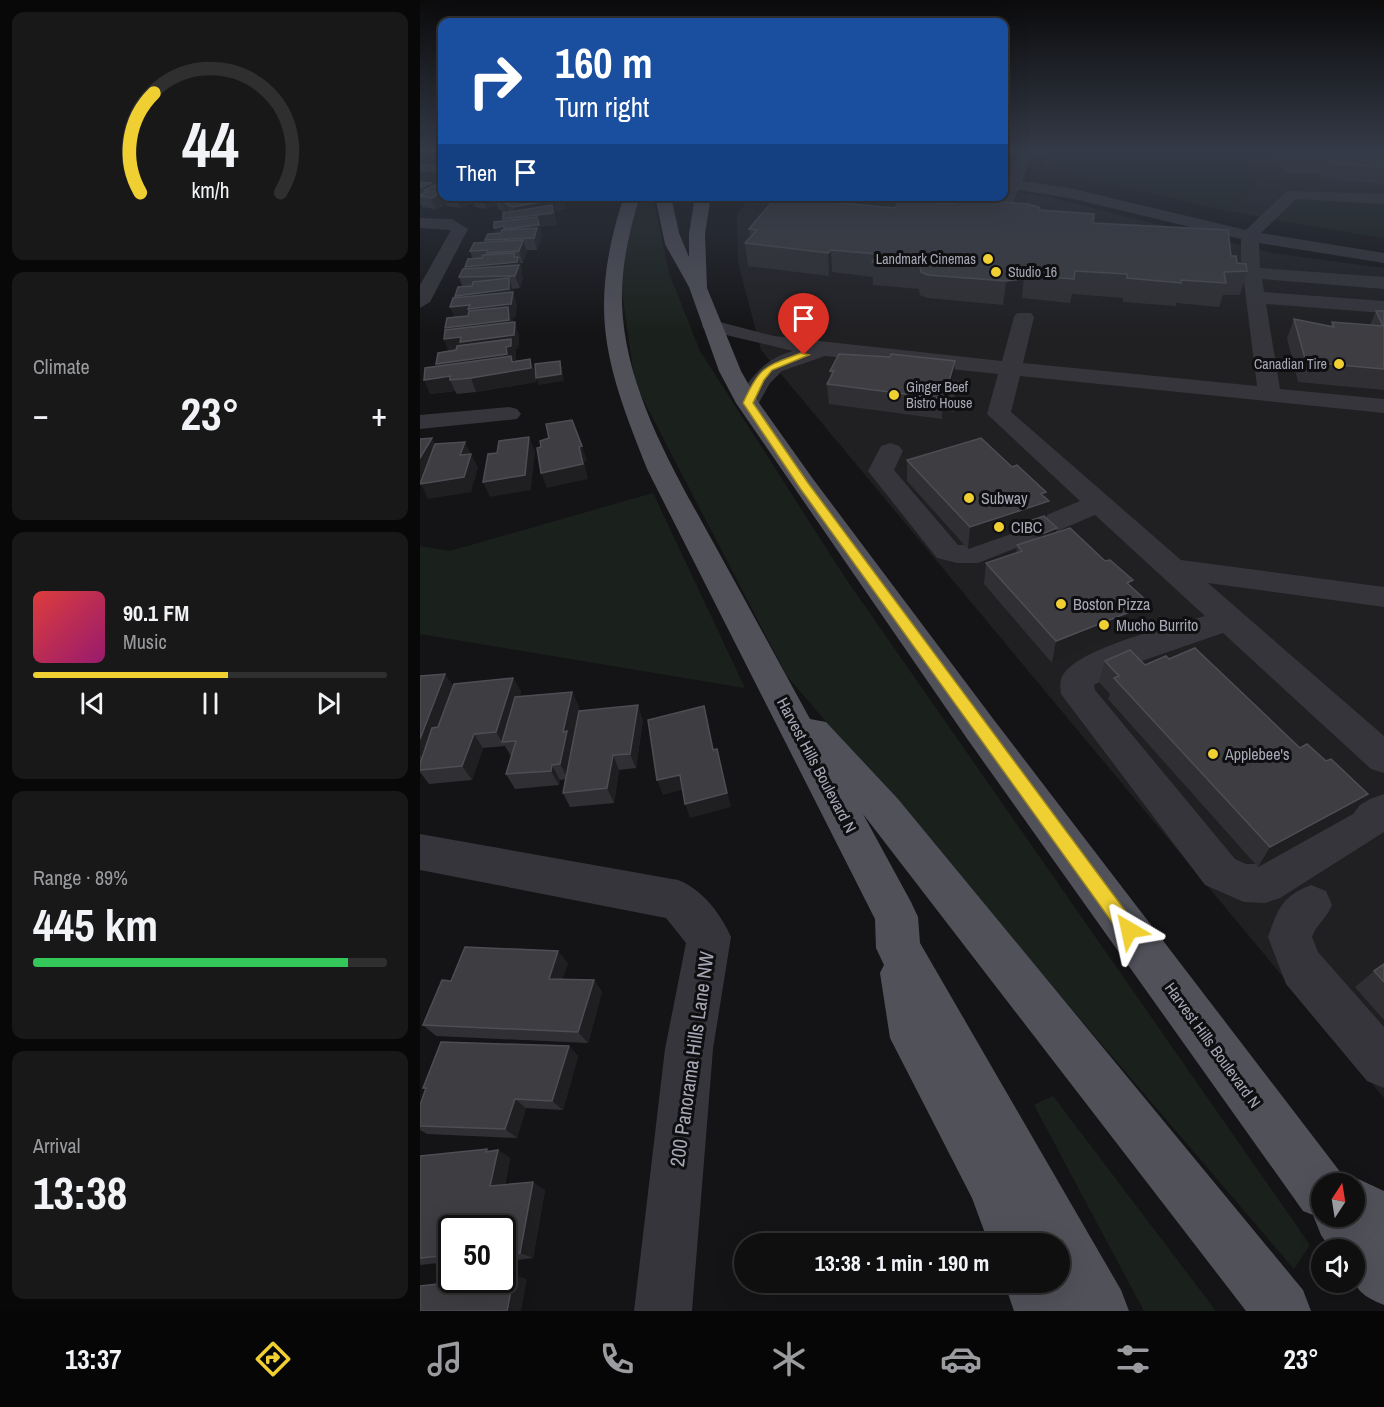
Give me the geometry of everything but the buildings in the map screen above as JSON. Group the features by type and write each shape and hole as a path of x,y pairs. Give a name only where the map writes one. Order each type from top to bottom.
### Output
{"main road":[{"name":"Harvest Hills Boulevard N","path":"626,212 621,225 611,282 615,341 628,394 661,471 896,917 898,948 1100,1311"},
{"path":"665,212 668,231 680,262 698,288"},
{"name":"Harvest Hills Boulevard N","path":"700,212 697,234 698,288 730,371 748,403 804,485 981,730 1311,1176"},
{"path":"697,234 709,212"},
{"path":"779,694 884,811 1282,1311"},
{"path":"898,948 914,1038 993,1184 1013,1233"},
{"path":"1365,1211 1384,1222"},
{"name":"Harvest Hills Boulevard N","path":"1348,1227 1384,1277"},
{"path":"1036,1293 1043,1311"}],"street":[{"path":"995,212 994,214 1020,216"},
{"path":"1162,212 1384,258"},
{"path":"1269,394 1257,297 1247,262 1253,231 1273,212"},
{"path":"420,223 452,224 460,229 420,302"},
{"path":"1253,231 1384,248"},
{"path":"1247,262 1384,284"},
{"path":"1257,297 1332,311 1384,307"},
{"path":"1023,317 999,414 1384,758"},
{"path":"712,326 773,342 837,351 1384,406"},
{"path":"748,403 759,379 773,365 804,355 837,351"},
{"path":"420,422 509,414"},
{"path":"890,451 881,471 947,551 959,556 971,556 1099,503"},
{"path":"1171,568 1384,597"},
{"path":"1229,620 1107,661 1084,672 1077,681 1078,694 1220,872 1244,883 1265,884 1384,812"},
{"name":"200 Panorama Hills Lane NW","path":"420,852 678,900 709,936 689,1049 663,1311"},
{"path":"1311,905 1297,916 1290,937 1302,968 1384,1064"}],"shaded area":[{"path":"635,212 656,212 669,273 700,351 846,579 1310,1245 1294,1269 787,676 635,384 619,271"},
{"path":"738,212 1109,212 1272,253 1384,268 1384,1098 761,350 738,263"},
{"path":"1234,212 1384,212 1384,238"},
{"path":"1280,212 1384,212 1384,238 1273,220"},
{"path":"653,493 745,688 420,634 420,546 450,551"},
{"path":"1053,1096 1216,1311 1144,1311 1034,1105"}],"place":[{"name":"Landmark Cinemas","path":"988,259"},
{"name":"Studio 16","path":"996,272"},
{"name":"Canadian Tire","path":"1339,364"},
{"name":"Ginger Beef Bistro House","path":"894,395"},
{"name":"Subway","path":"969,498"},
{"name":"CIBC","path":"999,527"},
{"name":"Boston Pizza","path":"1061,604"},
{"name":"Mucho Burrito","path":"1104,625"},
{"name":"Applebee's","path":"1213,754"}],"route":[{"path":"804,355 769,368 759,379 748,403 804,485 981,730 1129,930"}]}
